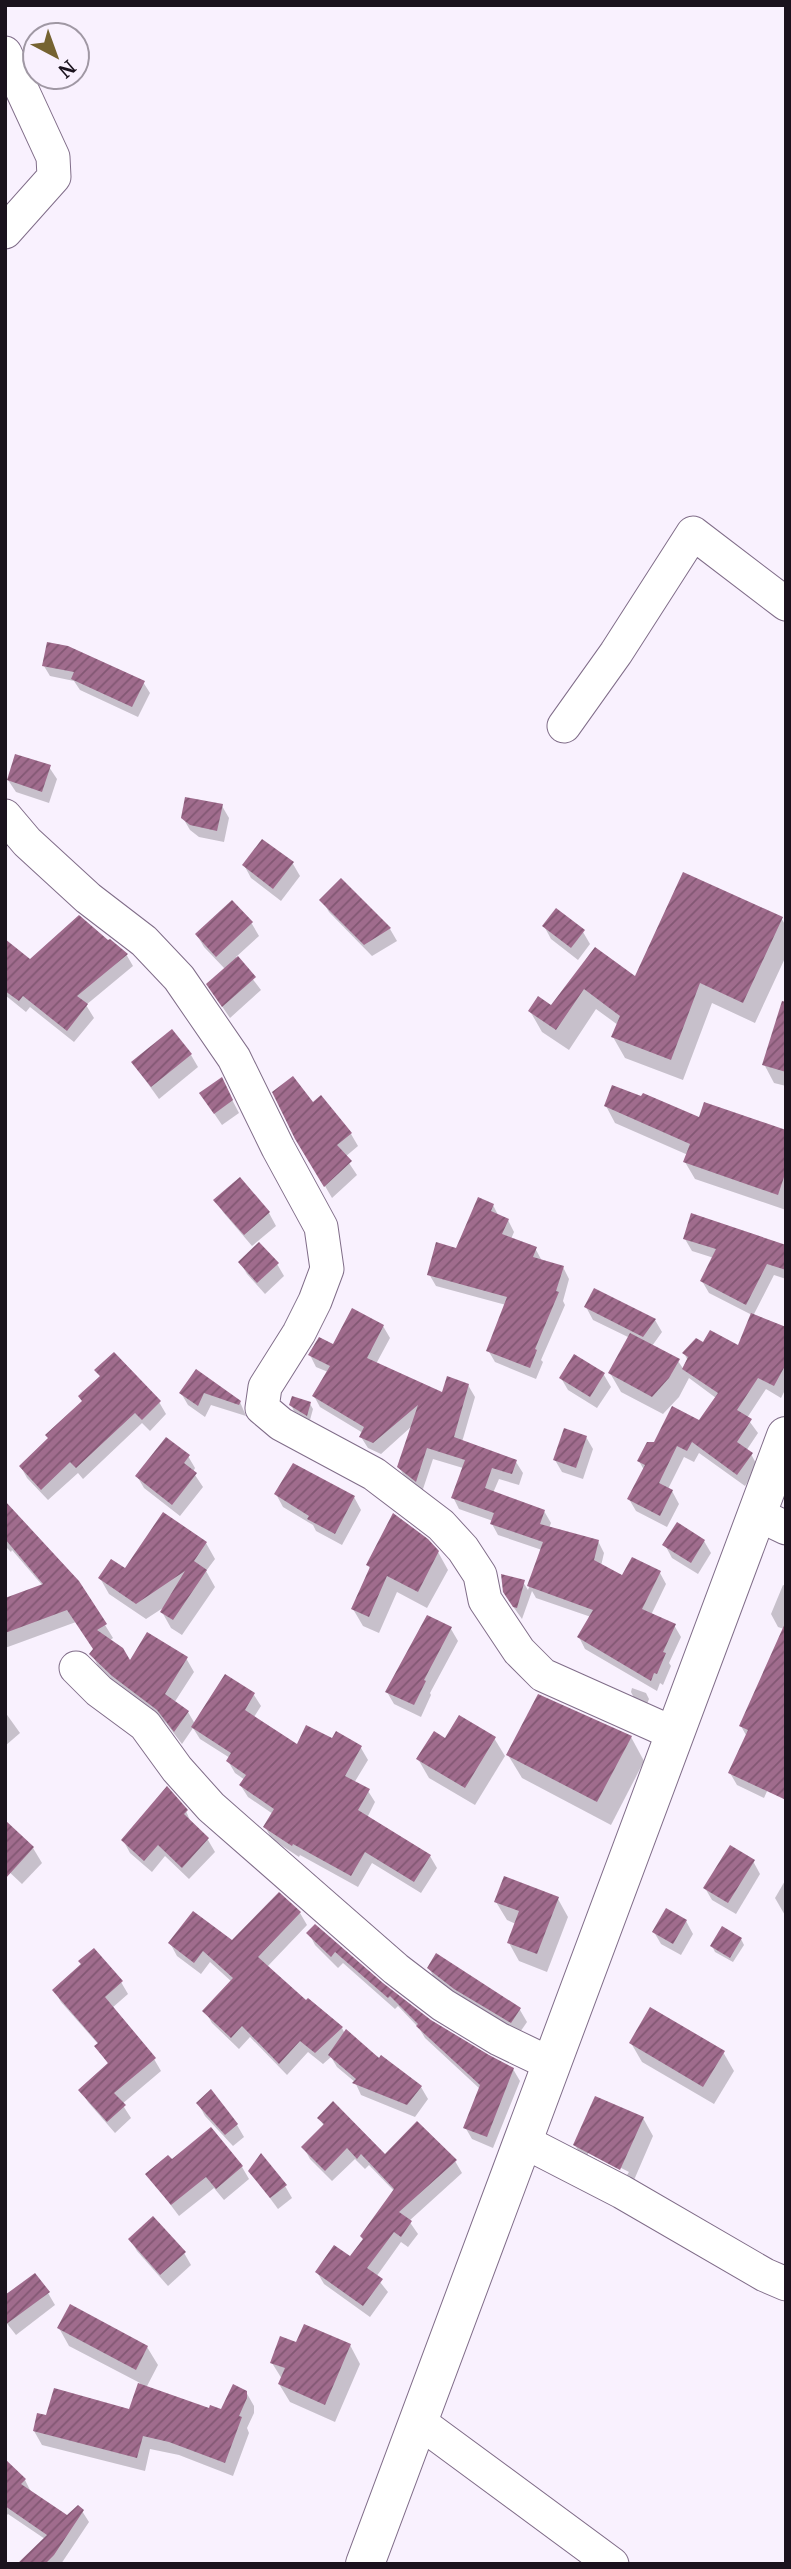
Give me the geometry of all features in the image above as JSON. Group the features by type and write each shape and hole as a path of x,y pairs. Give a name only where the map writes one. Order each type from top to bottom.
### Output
{"main road":[{"path":"365,2564 675,1734 771,1521 786,1436"}],"street":[{"path":"5,53 53,158 54,177 5,232"},
{"path":"564,726 616,653 692,533 786,604"},
{"path":"5,816 27,842 88,898 144,941 179,978 234,1058 321,1227 327,1269 299,1333 264,1387 262,1408 281,1424 374,1474 441,1525 463,1549 480,1575 485,1600 519,1651 543,1675 675,1734"},
{"path":"76,1668 99,1691 145,1725 177,1769 211,1807 396,1969 443,2006 499,2039 551,2064"},
{"path":"523,2141 622,2192 765,2275 786,2284"},
{"path":"418,2421 612,2564"}],"building":[{"path":"47,642 68,646 145,681 132,707 71,679 74,672 42,666"},
{"path":"15,754 51,765 42,792 7,780"},
{"path":"185,797 223,804 217,831 190,825 181,818"},
{"path":"262,839 294,862 273,889 242,865"},
{"path":"683,872 783,917 743,1003 700,983 671,1060 611,1037 620,1016 584,989 556,1030 528,1011 538,996 551,1005 595,947 635,976"},
{"path":"341,878 391,928 364,945 319,900"},
{"path":"232,900 253,922 216,957 195,934"},
{"path":"556,908 585,930 571,948 542,926"},
{"path":"79,915 128,954 77,996 88,1004 67,1031 23,996 19,1001 5,991 5,939 30,959"},
{"path":"238,956 256,977 222,1007 206,984"},
{"path":"782,1001 786,1002 786,1072 762,1065"},
{"path":"172,1029 192,1054 151,1087 131,1062"},
{"path":"293,1076 313,1102 321,1095 352,1133 337,1145 352,1161 324,1187 295,1139 272,1092"},
{"path":"222,1077 233,1100 214,1114 199,1093"},
{"path":"612,1085 641,1096 643,1093 699,1117 704,1102 786,1130 786,1171 778,1195 683,1162 690,1144 604,1106"},
{"path":"240,1177 270,1212 244,1235 213,1200"},
{"path":"478,1197 494,1204 491,1211 509,1219 502,1234 537,1247 533,1257 564,1266 556,1291 559,1292 535,1349 537,1350 530,1368 486,1351 507,1297 427,1275 436,1242 456,1248"},
{"path":"691,1213 786,1245 786,1270 767,1264 746,1305 700,1281 716,1249 683,1239"},
{"path":"259,1242 279,1263 257,1283 238,1262"},
{"path":"594,1288 656,1319 643,1337 584,1307"},
{"path":"352,1308 384,1325 367,1358 442,1392 447,1376 469,1384 454,1437 517,1460 512,1474 492,1468 485,1488 545,1510 540,1524 599,1540 594,1560 622,1575 632,1557 661,1571 642,1609 676,1624 663,1652 666,1653 657,1674 654,1673 651,1681 577,1637 593,1610 527,1586 543,1542 490,1524 494,1513 451,1498 465,1460 427,1448 416,1482 397,1467 418,1405 373,1443 359,1437 364,1427 312,1396 330,1366 308,1355 319,1337 333,1344"},
{"path":"751,1313 786,1327 786,1364 774,1386 758,1378 737,1410 752,1419 737,1442 753,1453 737,1475 692,1442 687,1451 677,1446 659,1483 673,1490 660,1516 627,1499 645,1465 637,1461 647,1442 654,1442 672,1406 699,1420 718,1393 682,1369 688,1357 682,1353 696,1338 703,1342 710,1330 738,1345"},
{"path":"630,1333 680,1359 669,1378 652,1397 608,1373"},
{"path":"114,1352 161,1401 142,1420 135,1413 76,1468 70,1462 41,1490 19,1466 48,1438 45,1435 82,1401 78,1396 100,1376 94,1370"},
{"path":"574,1354 605,1373 590,1397 559,1378"},
{"path":"196,1369 241,1401 239,1405 204,1393 198,1406 179,1393"},
{"path":"292,1396 311,1402 307,1416 289,1405"},
{"path":"564,1428 587,1436 576,1468 553,1460"},
{"path":"166,1437 190,1455 184,1463 197,1473 172,1505 135,1476"},
{"path":"293,1463 355,1496 335,1534 307,1519 309,1516 274,1494"},
{"path":"5,1501 79,1581 107,1624 97,1630 123,1648 130,1660 147,1632 188,1657 165,1694 189,1711 174,1732 157,1710 112,1676 89,1654 93,1649 67,1610 5,1633 5,1598 43,1584 5,1539"},
{"path":"163,1512 207,1542 194,1561 207,1570 173,1620 160,1612 185,1571 136,1604 98,1578 111,1559 125,1568"},
{"path":"393,1513 428,1539 439,1551 418,1592 387,1576 369,1617 351,1609 370,1567 366,1565"},
{"path":"677,1522 705,1540 691,1563 662,1545"},
{"path":"501,1574 525,1580 517,1608 513,1607 503,1592"},
{"path":"427,1615 452,1627 414,1705 385,1692"},
{"path":"786,1621 786,1800 728,1773 748,1730 739,1726"},
{"path":"225,1674 255,1693 245,1710 297,1744 306,1725 332,1738 336,1731 362,1746 345,1776 370,1789 358,1810 431,1855 414,1882 365,1852 351,1876 293,1844 292,1846 263,1827 274,1809 239,1785 246,1775 226,1761 231,1753 191,1727"},
{"path":"538,1694 632,1736 597,1802 506,1755"},
{"path":"459,1715 496,1737 465,1788 416,1759 434,1731 445,1738"},
{"path":"167,1786 188,1810 184,1814 209,1838 182,1868 158,1845 144,1861 121,1840"},
{"path":"5,1820 34,1847 5,1879"},
{"path":"730,1845 755,1860 728,1903 703,1888"},
{"path":"504,1876 559,1897 537,1954 507,1943 519,1911 494,1902"},
{"path":"279,1892 301,1912 258,1957 306,2000 308,1998 343,2027 315,2053 300,2041 279,2064 242,2026 231,2038 202,2011 233,1978 203,1951 194,1963 168,1943 193,1911 232,1940"},
{"path":"666,1908 687,1920 673,1944 652,1932"},
{"path":"315,1924 431,2020 514,2068 487,2137 463,2128 480,2085 416,2026 418,2024 390,1996 388,1998 335,1952 331,1957 306,1933"},
{"path":"722,1926 742,1938 730,1958 710,1946"},
{"path":"94,1948 123,1981 105,1997 156,2058 114,2093 126,2105 107,2122 78,2090 108,2063 94,2046 98,2043 52,1990 81,1964 78,1961"},
{"path":"436,1953 521,2008 511,2023 454,1989 427,1968"},
{"path":"650,2007 725,2051 703,2087 629,2043"},
{"path":"346,2029 379,2058 381,2055 422,2086 407,2105 352,2083 356,2079 328,2055"},
{"path":"211,2089 238,2124 225,2135 196,2103"},
{"path":"595,2096 644,2117 620,2170 573,2145"},
{"path":"333,2101 385,2154 417,2121 457,2160 399,2212 412,2221 401,2237 394,2232 367,2268 383,2279 363,2306 315,2272 334,2245 350,2256 363,2239 360,2236 394,2189 361,2154 357,2159 347,2148 325,2171 301,2147 324,2124 317,2118"},
{"path":"211,2127 243,2166 216,2189 206,2177 171,2205 145,2174 168,2155 172,2159"},
{"path":"261,2153 287,2185 270,2198 248,2171"},
{"path":"153,2216 186,2252 160,2275 128,2239"},
{"path":"35,2273 50,2292 5,2325 5,2295"},
{"path":"70,2304 148,2346 136,2370 57,2328"},
{"path":"304,2324 351,2344 325,2405 278,2384 285,2368 270,2363 280,2336 296,2342"},
{"path":"138,2383 209,2408 210,2405 221,2409 233,2384 247,2391 247,2398 239,2416 242,2417 225,2463 169,2442 143,2436 137,2458 33,2431 37,2413 46,2415 54,2388 129,2409"},
{"path":"5,2459 26,2479 21,2484 67,2515 78,2505 84,2510 45,2564 17,2564 47,2535 5,2506"}]}
